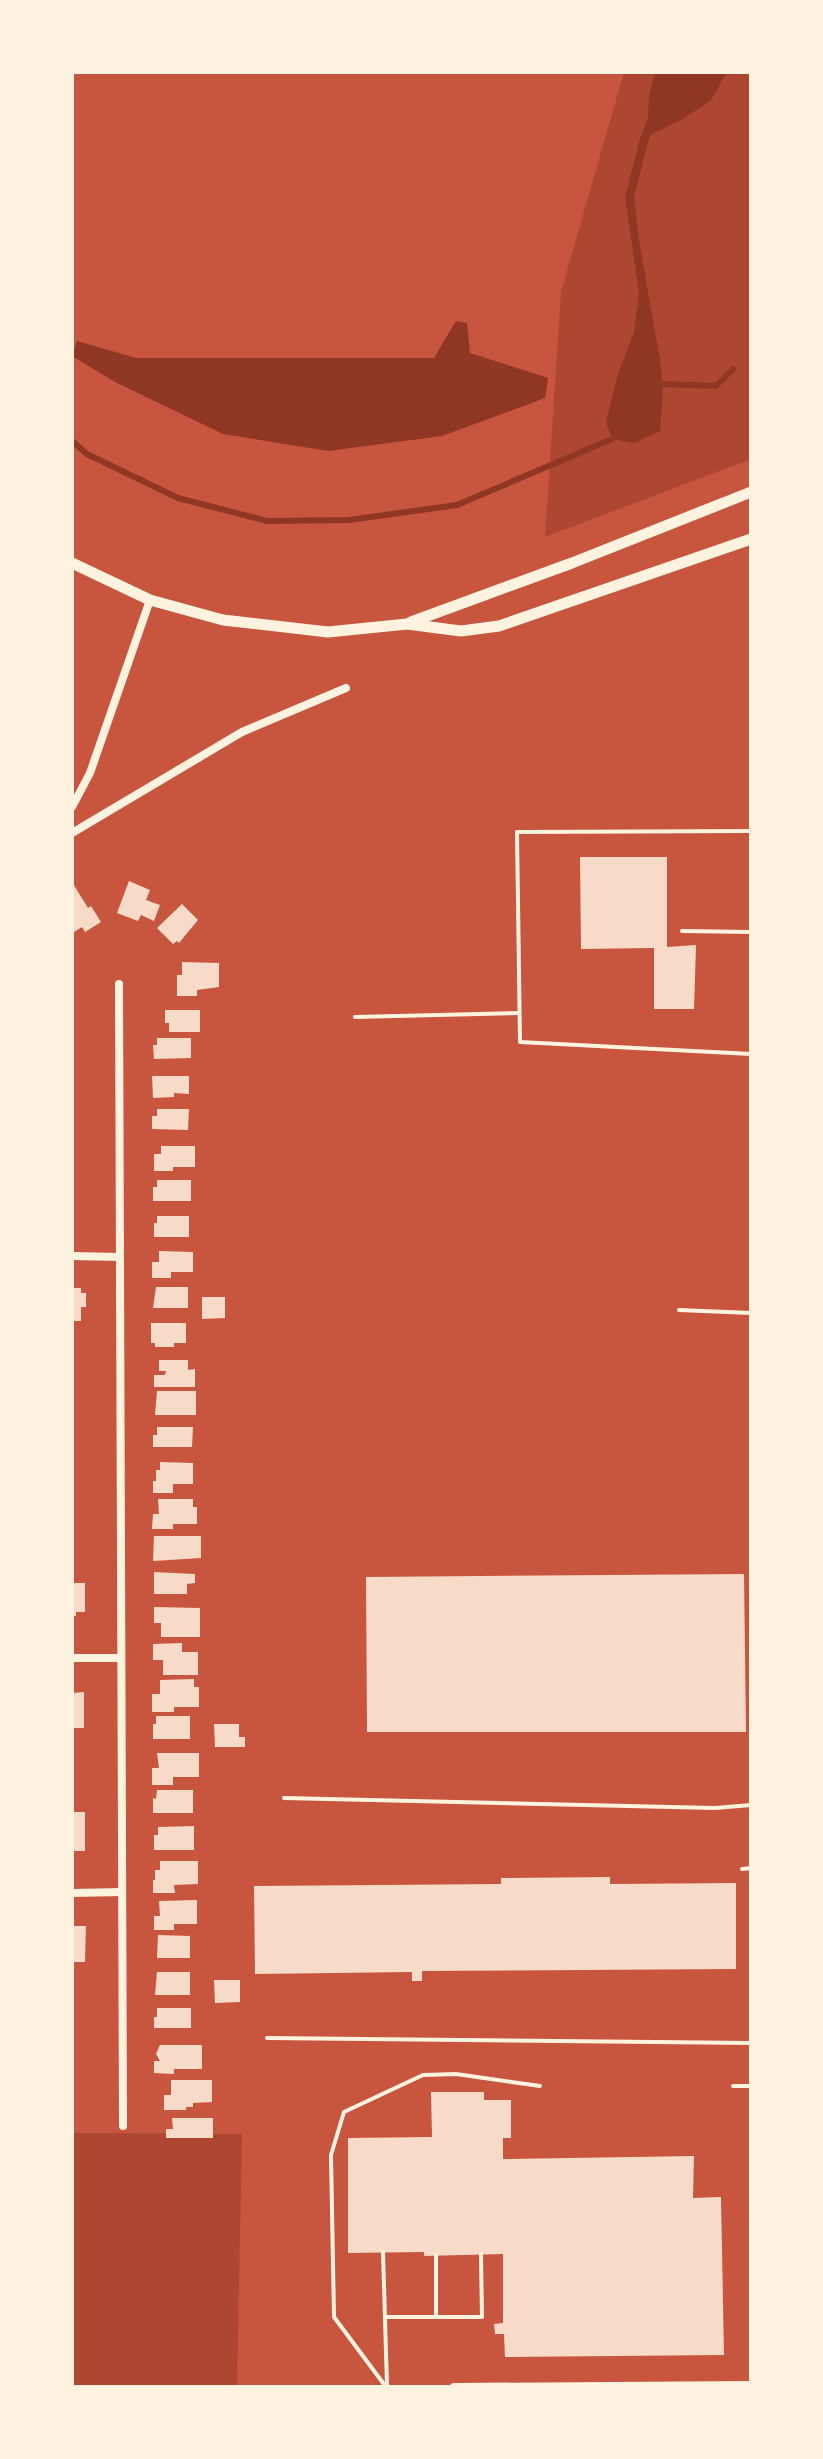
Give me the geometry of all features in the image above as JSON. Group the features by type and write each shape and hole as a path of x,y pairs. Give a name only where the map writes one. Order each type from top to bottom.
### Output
{"street":[{"path":"407,624 751,492"},
{"path":"72,563 150,600 223,620 328,632 407,624 461,631 499,626 751,539"},
{"path":"72,807 90,773 150,600"},
{"path":"72,833 242,732 346,688"},
{"path":"119,984 123,2126"},
{"path":"72,1256 120,1257"},
{"path":"72,1658 121,1658"},
{"path":"72,1893 122,1892"},
{"path":"454,2387 751,2385"}],"lane":[{"path":"751,831 517,832 520,1042 751,1054"},
{"path":"682,931 751,932"},
{"path":"355,1017 519,1013"},
{"path":"679,1310 751,1313"},
{"path":"284,1798 715,1808 751,1805"},
{"path":"742,1869 751,1868"},
{"path":"267,2038 751,2043"},
{"path":"387,2387 334,2317 331,2155 344,2112 423,2075 456,2074 540,2086"},
{"path":"733,2086 751,2086"},
{"path":"383,2252 387,2387"},
{"path":"385,2317 482,2317 481,2254"},
{"path":"436,2255 436,2317"}],"shaded area":[{"path":"624,72 751,72 751,459 545,537 561,292"},
{"path":"655,72 727,72 711,100 683,119 650,135 634,197 663,392 660,431 634,443 612,439 606,422 618,374 634,332 639,293 625,197 648,118"},
{"path":"456,321 467,323 470,353 548,378 545,398 442,436 328,451 223,434 115,382 72,356 77,341 136,358 434,358"},
{"path":"72,2133 242,2134 237,2387 72,2387"}],"building":[{"path":"580,857 667,857 667,947 696,945 694,1009 654,1009 654,948 581,949"},
{"path":"129,881 150,890 146,900 160,905 154,921 141,915 138,921 117,913"},
{"path":"72,882 101,922 85,932 82,927 74,932 72,929"},
{"path":"182,904 198,920 179,943 173,944 157,928"},
{"path":"182,962 219,963 219,987 197,990 197,996 177,996 177,975 182,975"},
{"path":"165,1010 200,1010 200,1032 169,1032"},
{"path":"157,1038 191,1038 191,1058 154,1059 153,1045 157,1045"},
{"path":"152,1076 189,1076 189,1094 174,1093 174,1097 153,1098"},
{"path":"157,1109 189,1109 188,1130 152,1129 152,1116 157,1116"},
{"path":"161,1146 195,1146 195,1167 154,1171 154,1154 161,1154"},
{"path":"157,1180 191,1180 191,1201 153,1201 153,1187 157,1187"},
{"path":"157,1216 189,1216 189,1237 154,1237"},
{"path":"159,1251 193,1252 193,1272 171,1272 171,1278 152,1278 152,1262 159,1262"},
{"path":"156,1287 188,1287 188,1308 153,1308"},
{"path":"72,1288 81,1288 81,1293 86,1293 86,1307 81,1307 81,1321 72,1321"},
{"path":"202,1297 225,1297 225,1318 202,1319"},
{"path":"151,1323 186,1323 186,1343 174,1343 174,1347 155,1347 155,1343 151,1343"},
{"path":"159,1360 188,1360 188,1370 195,1369 195,1387 154,1387 154,1375 165,1375 166,1371 159,1371"},
{"path":"157,1391 196,1391 196,1415 155,1415"},
{"path":"157,1427 193,1427 192,1447 153,1447"},
{"path":"160,1462 193,1463 193,1484 173,1484 173,1493 153,1493 153,1481 156,1481"},
{"path":"158,1499 193,1499 193,1507 197,1507 197,1524 173,1524 173,1529 152,1529 153,1514 159,1514"},
{"path":"154,1536 201,1536 201,1558 153,1561"},
{"path":"154,1572 195,1574 195,1583 187,1584 187,1594 154,1594"},
{"path":"744,1574 746,1732 367,1732 366,1577"},
{"path":"72,1583 85,1583 85,1612 76,1612 76,1616 72,1616"},
{"path":"154,1607 200,1608 200,1637 161,1637 161,1623 154,1623"},
{"path":"182,1643 182,1652 198,1652 198,1675 163,1675 163,1660 153,1660 153,1644"},
{"path":"194,1679 194,1687 199,1687 199,1707 174,1707 174,1712 152,1712 152,1694 160,1694 160,1680"},
{"path":"84,1692 84,1728 72,1728 72,1693"},
{"path":"156,1716 190,1716 190,1739 153,1739"},
{"path":"214,1724 239,1724 239,1737 245,1737 245,1747 215,1747"},
{"path":"157,1753 199,1753 199,1777 173,1777 173,1785 152,1785 152,1768 159,1768"},
{"path":"157,1790 193,1790 193,1813 153,1813 153,1798 156,1799"},
{"path":"72,1812 85,1812 85,1851 72,1851"},
{"path":"194,1826 194,1850 154,1850 154,1835 158,1835 158,1827"},
{"path":"160,1861 198,1861 198,1884 174,1885 175,1893 153,1893 155,1870 160,1870"},
{"path":"610,1877 610,1884 736,1883 736,1969 422,1971 422,1981 412,1981 412,1972 255,1974 254,1886 501,1884 501,1878"},
{"path":"197,1900 197,1924 174,1924 174,1930 154,1930 154,1916 160,1916 159,1901"},
{"path":"72,1926 86,1926 85,1962 72,1962"},
{"path":"158,1935 190,1936 190,1958 157,1958"},
{"path":"157,1972 190,1972 190,1995 155,1995"},
{"path":"214,1980 240,1980 240,2002 215,2003"},
{"path":"157,2008 191,2008 191,2028 154,2028"},
{"path":"160,2045 202,2045 202,2069 174,2069 174,2074 154,2073 154,2061 160,2061 156,2054"},
{"path":"171,2080 212,2080 212,2102 193,2103 193,2107 186,2107 186,2110 164,2110 164,2095 171,2095"},
{"path":"431,2092 484,2092 484,2100 511,2100 511,2138 503,2138 503,2159 694,2156 693,2198 721,2197 724,2355 505,2357 504,2334 495,2334 494,2324 503,2323 503,2254 424,2256 424,2252 348,2253 348,2138 432,2137"},
{"path":"172,2118 213,2118 213,2138 166,2138 166,2129 173,2129"}],"waterway":[{"path":"662,384 716,386 733,369"},
{"path":"72,441 87,454 178,498 267,521 349,520 457,505 612,439"}]}
